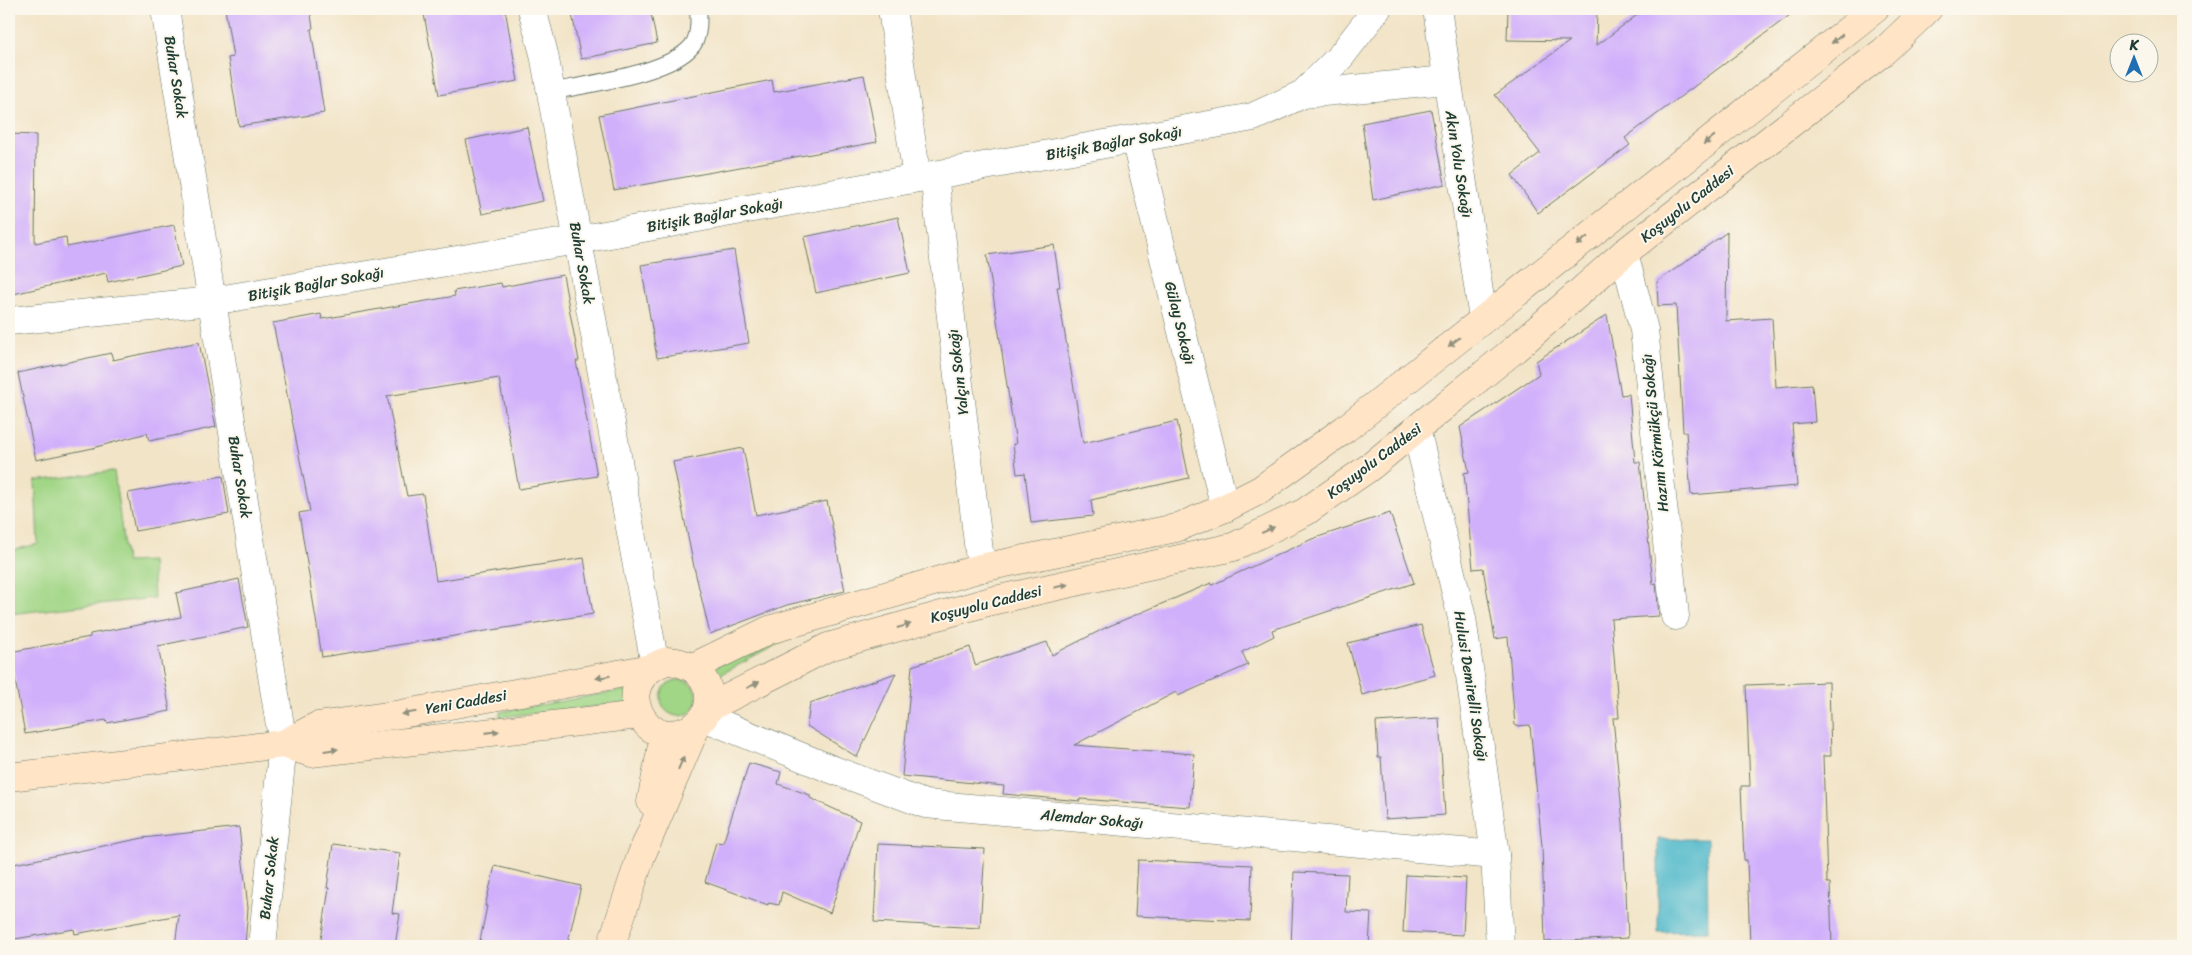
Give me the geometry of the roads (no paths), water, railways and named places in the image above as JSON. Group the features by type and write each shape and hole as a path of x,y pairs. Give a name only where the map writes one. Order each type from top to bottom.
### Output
{"street":[{"name":"Buhar Sokak","path":"165,9 283,744 262,946"},
{"name":"Buhar Sokak","path":"532,9 544,54 653,666"},
{"name":"Yalçın Sokağı","path":"892,9 926,177 981,568"},
{"name":"Bitişik Bağlar Sokağı","path":"9,321 212,301 577,240 1253,117 1303,94 1342,56 1378,9"},
{"name":"Akın Yolu Sokağı","path":"1437,9 1446,80 1483,319"},
{"path":"693,667 769,630 981,568 1176,528 1225,508 1260,490 1345,428 1875,9"},
{"name":"Koşuyolu Caddesi","path":"703,717 828,647 991,602 1233,547 1305,512 1370,467 1416,430 1515,349 1624,253 1884,51 1928,9"},
{"path":"1303,94 1446,80"},
{"name":"Gülay Sokağı","path":"1135,139 1225,508"},
{"name":"Hazım Körmükçü Sokağı","path":"1624,253 1644,330 1675,616"},
{"path":"1483,319 1515,349"},
{"name":"Hulusi Demirelli Sokağı","path":"1416,430 1462,618 1495,856 1500,946"},
{"path":"1225,508 1233,547"},
{"path":"981,568 991,602"},
{"path":"611,946 641,856 703,717 708,687 702,676 693,667 680,661 667,661 653,666 637,684 635,697 639,715 647,725 664,735 684,733 703,717"},
{"name":"Yeni Caddesi","path":"9,777 283,744 317,726 400,714 653,666"},
{"name":"Yeni Caddesi","path":"283,744 310,753 639,715"},
{"name":"Alemdar Sokağı","path":"703,717 831,769 925,804 1495,856"},
{"path":"641,856 664,735"}],"lane":[{"path":"550,92 642,72 677,58 693,45 697,33 698,9"}],"water":[{"path":"1658,839 1707,839 1708,931 1658,932"}]}
